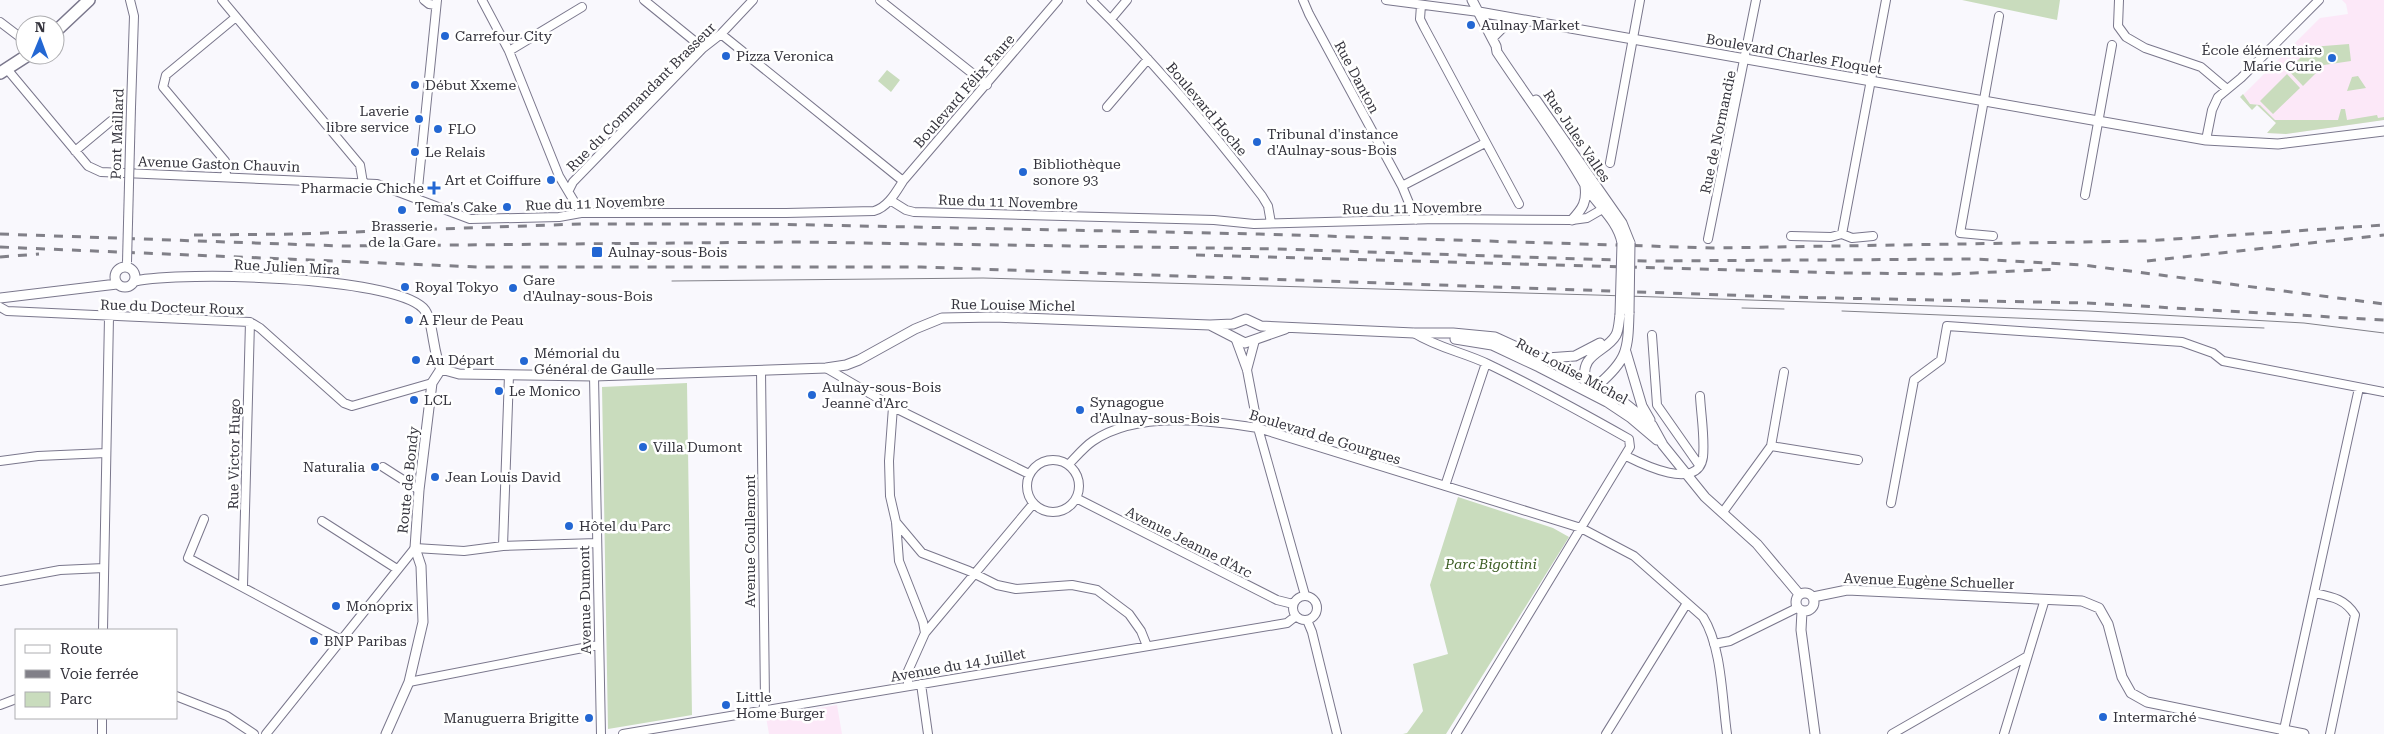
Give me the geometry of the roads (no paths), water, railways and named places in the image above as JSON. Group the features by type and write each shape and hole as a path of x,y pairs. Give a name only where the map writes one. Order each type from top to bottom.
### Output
{"main road":[{"path":"65,23 90,0"},
{"path":"4,71 15,64"}],"street":[{"path":"222,0 360,165 363,183"},
{"path":"415,198 418,188 436,3 429,4 424,0"},
{"path":"482,0 509,51 559,176 581,213"},
{"path":"644,0 703,48"},
{"name":"Rue du Commandant Brasseur","path":"569,190 574,182 703,48 720,34 753,0"},
{"path":"880,0 987,84"},
{"name":"Boulevard Félix Faure","path":"890,200 903,181 1058,0"},
{"name":"Boulevard Hoche","path":"1091,0 1148,58 1188,106 1202,119 1262,196 1268,206 1272,223"},
{"path":"1111,19 1127,0"},
{"name":"Rue Danton","path":"1304,0 1309,14 1402,186 1416,220"},
{"name":"Boulevard Charles Floquet","path":"1386,0 1479,12 1632,38 2202,139 2278,144 2384,131"},
{"name":"Rue Jules Valles","path":"1472,0 1494,42 1496,52 1585,186 1625,229 1624,314"},
{"path":"1610,163 1640,0"},
{"name":"Rue de Normandie","path":"1708,239 1756,0"},
{"path":"1842,234 1886,0"},
{"path":"2119,0 2118,26 2126,38 2145,48 2201,67 2228,89"},
{"path":"2202,139 2213,105 2319,0"},
{"name":"Pont Maillard","path":"117,284 116,272 126,264 134,16 129,1"},
{"path":"1421,5 1420,18 1519,204"},
{"path":"509,51 582,7"},
{"path":"1993,236 1960,233 1999,16"},
{"path":"226,177 225,161 164,87 166,75 236,17"},
{"path":"1494,42 1507,23 1516,19"},
{"path":"0,22 15,33"},
{"path":"720,34 903,181"},
{"name":"Rue Jules Valles","path":"1494,42 1501,49 1606,207"},
{"path":"2085,195 2112,45"},
{"path":"1107,107 1148,58"},
{"name":"Avenue Gaston Chauvin","path":"4,71 75,152 91,168 101,172 363,183 383,185 415,198"},
{"path":"75,152 111,121"},
{"path":"1402,186 1485,143"},
{"path":"1572,220 1583,208 1587,200 1585,186"},
{"name":"Rue du 11 Novembre","path":"415,198 470,219 559,217 581,213 874,211 882,208 890,200 906,210 914,212 1272,223 1416,220 1572,220 1587,218 1606,207"},
{"path":"1791,236 1831,237 1842,234 1852,238 1873,236"},
{"path":"0,298 117,284 127,287 135,281 134,272 126,264"},
{"name":"Rue Julien Mira","path":"135,281 198,277 293,278 336,283 410,300 424,308 429,316 435,358 441,369"},
{"name":"Rue du Docteur Roux","path":"0,307 7,311 250,322 260,328 344,403 352,406 432,383"},
{"path":"1592,394 1586,382 1587,362 1597,350 1615,337 1624,314"},
{"path":"1624,314 1626,352 1642,406 1652,425"},
{"path":"103,629 108,317"},
{"name":"Rue Louise Michel","path":"441,369 459,374 594,376 826,368 854,362 916,329 942,318 994,317 1210,325 1233,324 1246,320 1261,326 1452,333 1494,337 1541,358 1586,382"},
{"name":"Rue Victor Hugo","path":"243,586 250,322"},
{"path":"1233,324 1230,330 1247,370 1258,428 1305,595"},
{"name":"Rue Louise Michel","path":"1210,325 1247,343 1293,327"},
{"path":"1247,370 1261,326"},
{"path":"1891,503 1914,380 1941,360 1947,326 2182,342 2213,353 2223,361 2384,392"},
{"path":"1541,358 1575,356 1618,330"},
{"name":"Rue Louise Michel","path":"1417,333 1434,345 1486,363 1629,439 1630,447 1626,456"},
{"name":"Rue Louise Michel","path":"1417,333 1492,345 1592,394 1631,418 1663,445"},
{"path":"1652,335 1657,405 1699,465"},
{"path":"1573,385 1586,382 1598,386 1616,370 1626,352"},
{"path":"1444,486 1486,363"},
{"path":"826,368 894,406 1030,474"},
{"name":"Route de Bondy","path":"386,734 409,682 423,622 421,566 415,548 419,490 432,383 441,369"},
{"name":"Avenue Coullemont","path":"761,371 765,700 763,711"},
{"path":"1722,512 1770,446 1784,372"},
{"path":"503,546 510,375"},
{"name":"Avenue Dumont","path":"594,376 601,734"},
{"name":"Rue Louise Michel","path":"1598,386 1621,400 1652,425 1663,445"},
{"path":"2284,732 2360,388"},
{"path":"1456,734 1626,456 1653,469 1687,474 1699,465 1702,459 1700,396"},
{"path":"894,406 889,461 890,496 896,522 899,561 923,622 925,633"},
{"name":"Boulevard de Gourgues","path":"1068,465 1092,441 1118,428 1141,422 1231,423 1258,428 1582,528 1634,556 1703,618 1709,627 1714,644 1727,734"},
{"path":"1663,445 1705,497 1758,544 1799,594"},
{"path":"1770,446 1858,460"},
{"path":"0,452 1,461 38,456 106,453"},
{"path":"1060,461 1068,465 1077,477 1079,484 1076,498 1071,505 1056,512 1048,512 1033,504 1026,490 1030,474 1043,462 1060,461"},
{"path":"384,467 419,490"},
{"name":"Avenue Jeanne d'Arc","path":"1076,498 1277,600 1293,604"},
{"path":"908,686 908,671 925,633 1033,504"},
{"path":"204,518 188,558 341,640"},
{"path":"322,521 397,569"},
{"path":"896,522 922,554 997,584 1016,589 1072,585 1097,590 1129,614 1141,631 1147,646"},
{"path":"266,734 415,548 464,551 503,546 596,543"},
{"path":"0,581 60,570 104,568"},
{"name":"Avenue Eugène Schueller","path":"1813,596 1847,590 2082,601 2099,608 2108,624 2122,677 2131,693 2147,702 2284,732 2304,734"},
{"path":"1714,644 1730,641 1800,609 1808,611 1812,608 1813,596 1805,592 1799,594 1795,602 1800,609 1801,630 1815,734"},
{"path":"2314,593 2336,597 2348,604 2355,615 2330,734"},
{"path":"1306,620 1314,616 1317,609 1312,598 1305,595 1297,598 1293,604 1296,616 1306,620 1312,632 1337,734"},
{"path":"2004,734 2045,599"},
{"path":"1606,734 1687,602"},
{"name":"Avenue du 14 Juillet","path":"623,734 1287,623 1296,616"},
{"path":"409,682 598,645"},
{"path":"1892,734 2026,657"},
{"path":"921,684 928,734"},
{"path":"178,697 227,716 254,734"},
{"path":"0,705 15,699"},
{"path":"102,719 102,734"}],"tram line":[{"path":"672,281 983,278 1595,295 2089,311 2304,323 2384,333"},
{"path":"1742,308 1784,309"},
{"path":"1842,311 2264,328"}],"railway":[{"path":"194,235 297,234 580,224 763,224 1259,234 1713,248 2145,241 2384,225"},
{"path":"0,234 342,246 795,242 1278,249 1645,261 1975,259 2083,265 2384,304"},
{"path":"2147,261 2384,235"},
{"path":"0,247 479,267 921,267 1783,297 2087,303 2384,320"},
{"path":"0,257 39,254"},
{"path":"1196,255 1843,273 1951,274 2059,269"}],"place":[{"name":"Aulnay Market","path":"1471,25"},
{"name":"Carrefour City","path":"445,36"},
{"name":"Pizza Veronica","path":"726,56"},
{"name":"École élémentaire Marie Curie","path":"2332,58"},
{"name":"Début Xxeme","path":"415,85"},
{"name":"Laverie libre service","path":"419,119"},
{"name":"FLO","path":"438,129"},
{"name":"Tribunal d'instance d'Aulnay-sous-Bois","path":"1257,142"},
{"name":"Le Relais","path":"415,152"},
{"name":"Bibliothèque sonore 93","path":"1023,172"},
{"name":"Art et Coiffure","path":"551,180"},
{"name":"Pharmacie Chiche","path":"434,188"},
{"name":"Tema's Cake","path":"507,207"},
{"name":"Brasserie de la Gare","path":"402,210"},
{"name":"Aulnay-sous-Bois","path":"597,252"},
{"name":"Royal Tokyo","path":"405,287"},
{"name":"Gare d'Aulnay-sous-Bois","path":"513,288"},
{"name":"A Fleur de Peau","path":"409,320"},
{"name":"Au Départ","path":"416,360"},
{"name":"Mémorial du Général de Gaulle","path":"524,361"},
{"name":"Le Monico","path":"499,391"},
{"name":"Aulnay-sous-Bois Jeanne d'Arc","path":"812,395"},
{"name":"LCL","path":"414,400"},
{"name":"Synagogue d'Aulnay-sous-Bois","path":"1080,410"},
{"name":"Villa Dumont","path":"643,447"},
{"name":"Naturalia","path":"375,467"},
{"name":"Jean Louis David","path":"435,477"},
{"name":"Hôtel du Parc","path":"569,526"},
{"name":"Monoprix","path":"336,606"},
{"name":"BNP Paribas","path":"314,641"},
{"name":"Little Home Burger","path":"726,705"},
{"name":"Intermarché","path":"2103,717"},
{"name":"Manuguerra Brigitte","path":"589,718"}],"park label":[{"name":"Parc Bigottini","path":"1491,564"}]}
